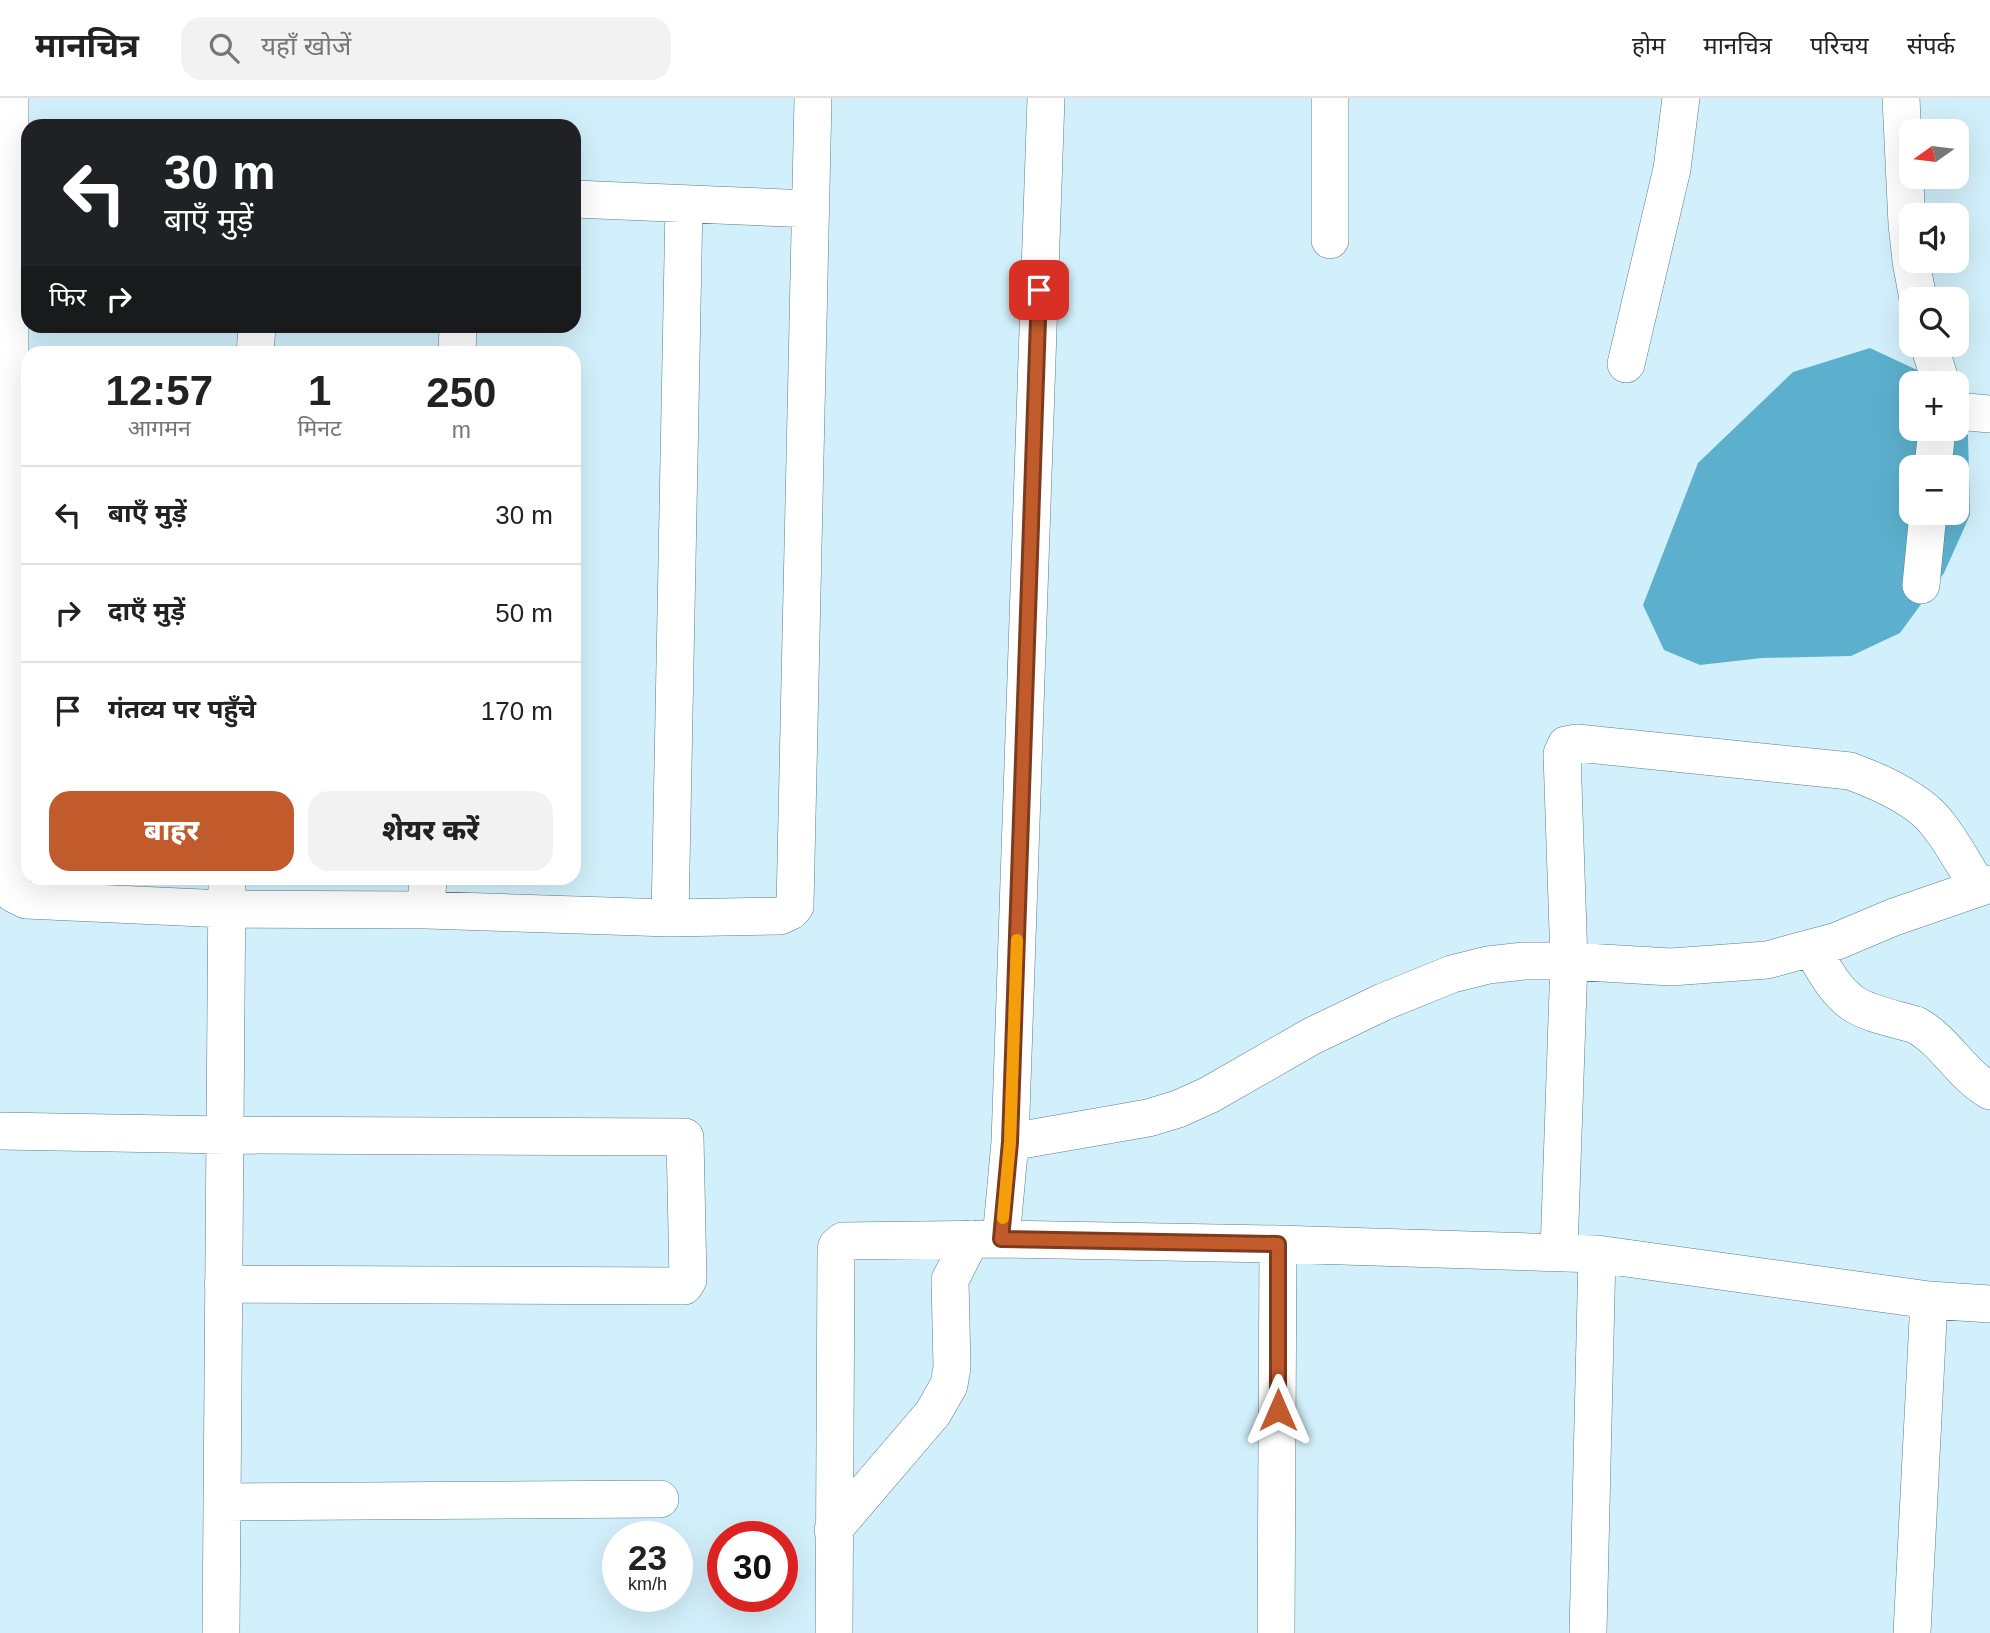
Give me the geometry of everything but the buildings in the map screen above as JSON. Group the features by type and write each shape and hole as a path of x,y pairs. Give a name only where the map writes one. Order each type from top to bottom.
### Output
{"street":[{"path":"10,98 18,177 11,887 14,894 26,900 226,894 427,895 670,918 780,916 792,911 795,906 813,98"},
{"path":"833,1530 942,1400 952,1367 950,1280 986,1239 1010,1142 1046,98"},
{"path":"1330,98 1330,240"},
{"path":"1626,364 1672,169 1681,98"},
{"path":"1901,98 1906,203"},
{"path":"581,199 811,209"},
{"path":"670,918 684,205"},
{"path":"1969,412 1990,414"},
{"path":"1921,586 1927,525"},
{"path":"1010,1142 1148,1118 1178,1109 1209,1095 1312,1036 1383,1002 1452,974 1500,964 1569,961 1671,967 1768,960 1837,941 1894,917 1984,886 1934,820 1879,782 1850,771 1570,743 1563,750 1569,961 1559,1252"},
{"path":"221,1633 226,894"},
{"path":"1811,948 1848,1000 1860,1007 1924,1030 1953,1060 1990,1091"},
{"path":"0,1131 225,1135 685,1136 687,1142 688,1280 687,1285 682,1287 223,1284"},
{"path":"834,1633 837,1246 840,1242 986,1239 1278,1244 1597,1254 1929,1300 1990,1304"},
{"path":"1276,1633 1278,1244"},
{"path":"1588,1633 1597,1254"},
{"path":"1912,1633 1929,1300"},
{"path":"222,1502 660,1499"}],"water":[{"path":"1870,348 1918,371 1899,371 1899,441 1968,441 1968,455 1899,455 1899,525 1966,525 1944,573 1900,633 1851,656 1762,658 1700,665 1664,650 1643,605 1698,463 1793,372"}],"slow traffic":[{"path":"1003,1218 1010,1142 1017,940"}],"route":[{"path":"1039,290 1010,1142 1001,1239 1278,1244 1278,1410"}]}
